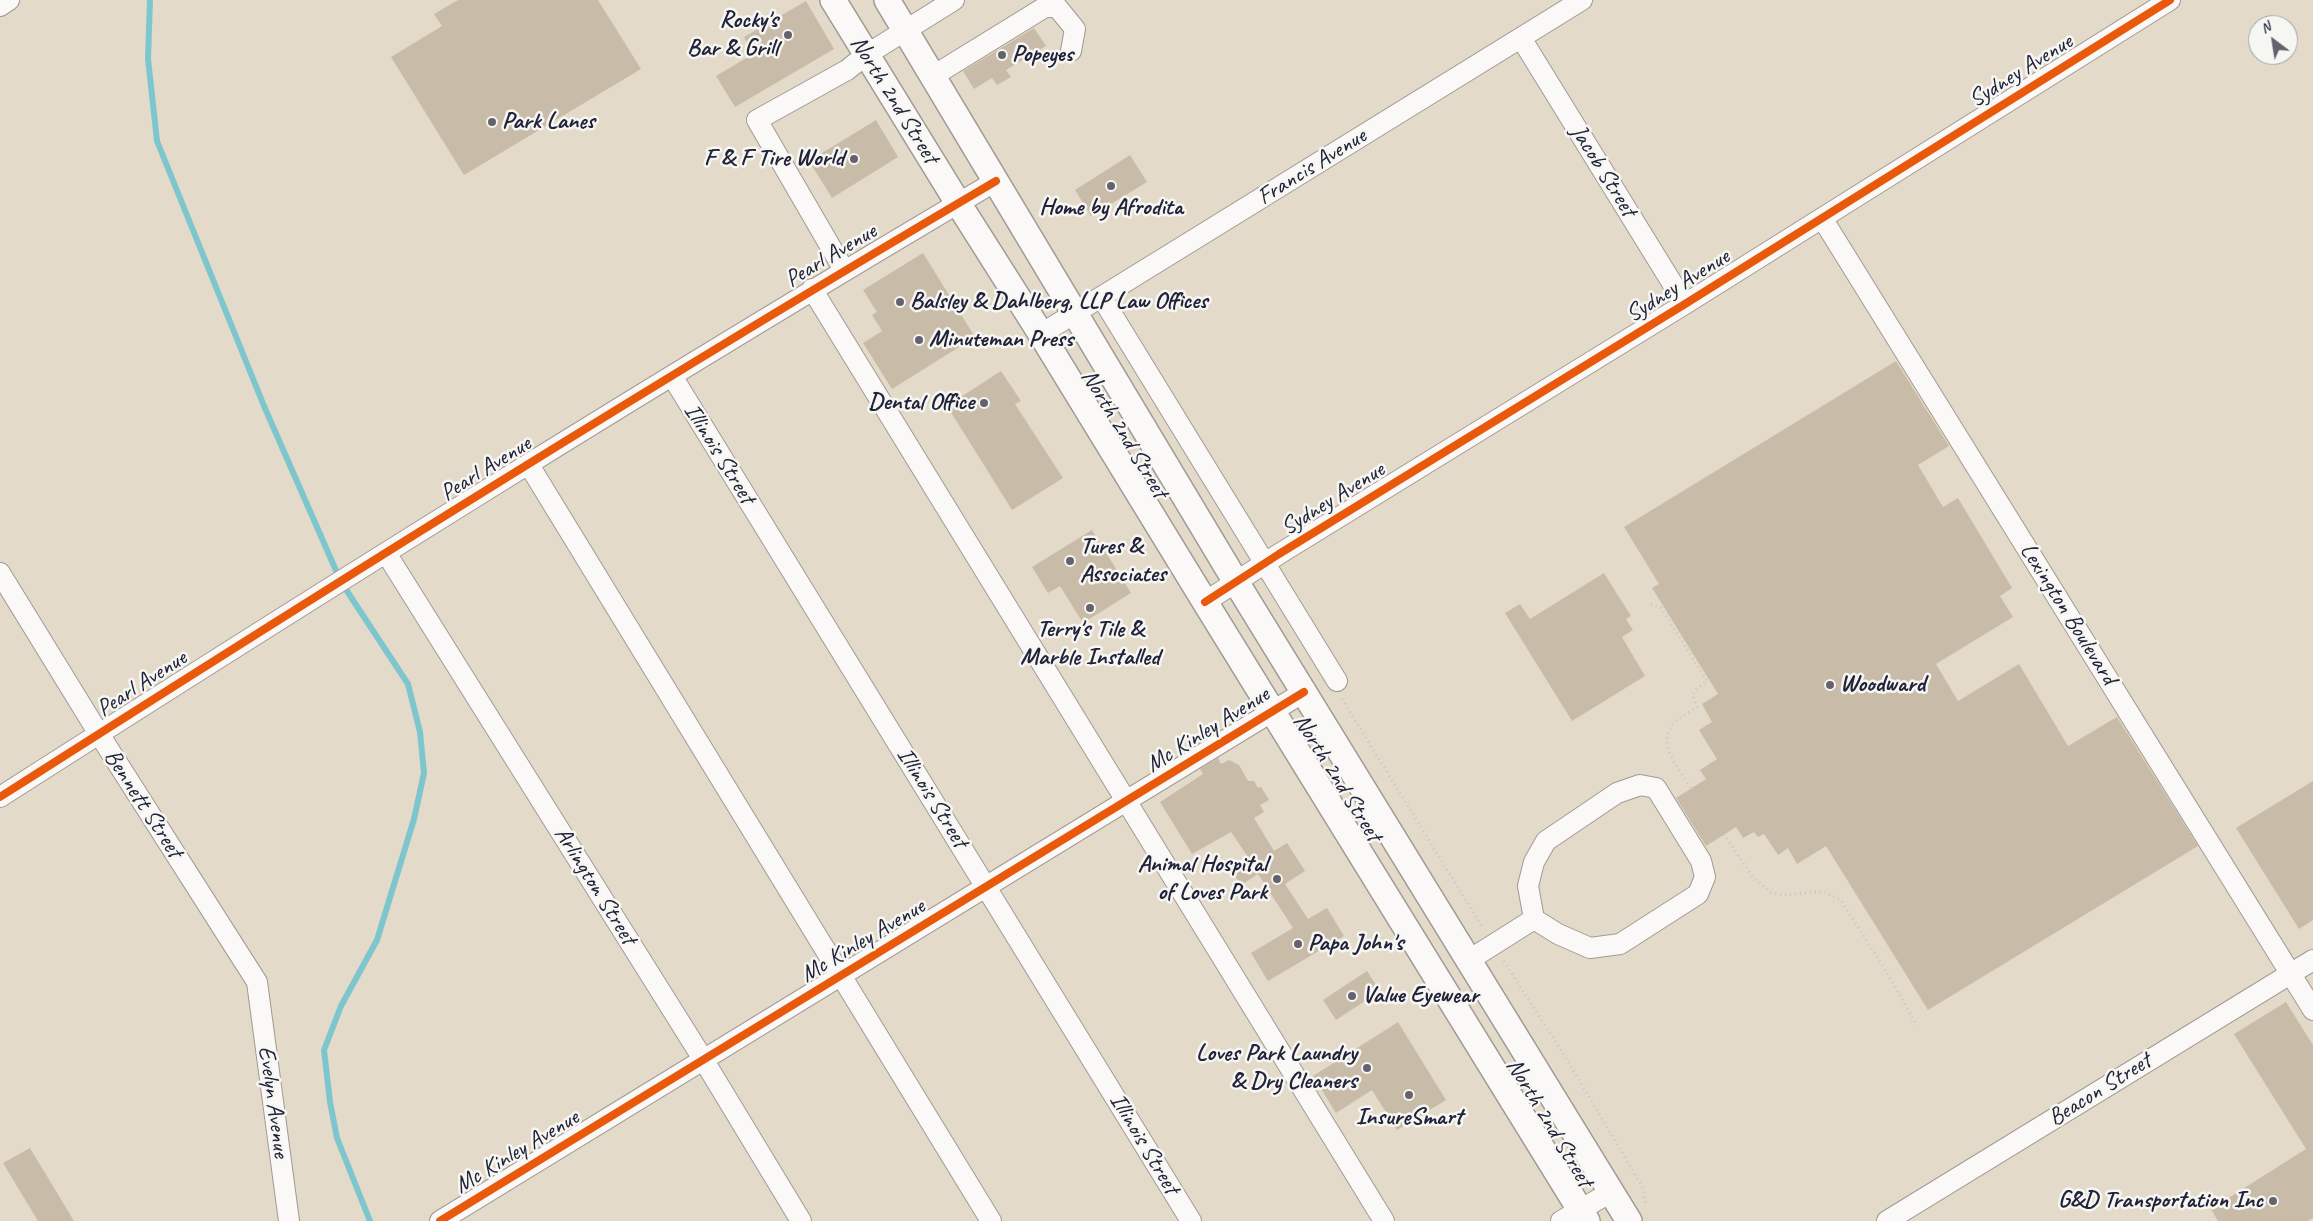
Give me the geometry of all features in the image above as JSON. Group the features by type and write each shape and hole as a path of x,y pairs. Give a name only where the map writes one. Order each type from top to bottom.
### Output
{"main road":[{"name":"North 2nd Street","path":"833,0 958,203 1042,334 1204,602 1274,711 1576,1217"},
{"name":"North 2nd Street","path":"887,0 907,30 1236,582 1611,1192 1639,1216"}],"street":[{"path":"0,6 9,0"},
{"path":"844,270 757,120 847,70 866,55 954,0"},
{"name":"Francis Avenue","path":"1042,334 1582,0"},
{"name":"Sydney Avenue","path":"1204,602 2170,0"},
{"path":"934,76 1045,7 1057,6 1075,29 1071,50"},
{"name":"Jacob Street","path":"1521,38 1685,304"},
{"name":"Pearl Avenue","path":"0,797 325,589 812,289 996,181"},
{"name":"Lexington Boulevard","path":"1822,218 2313,1010"},
{"path":"812,289 1384,1221"},
{"path":"1102,298 1338,687"},
{"name":"Illinois Street","path":"672,376 1191,1221"},
{"path":"529,465 991,1221"},
{"name":"Arlington Street","path":"386,553 703,1059 801,1221"},
{"name":"Bennett Street","path":"0,574 99,734 257,982"},
{"name":"Mc Kinley Avenue","path":"440,1221 703,1059 987,888 1304,692"},
{"path":"1640,785 1656,788 1701,861 1705,877 1698,894 1620,944 1590,948 1558,934 1534,919 1528,886 1534,862 1546,841 1617,793 1640,785"},
{"path":"1468,960 1534,919"},
{"name":"Beacon Street","path":"1888,1221 2313,960"},
{"name":"Evelyn Avenue","path":"257,982 289,1221"},
{"path":"1576,1217 1611,1192"}],"path":[{"path":"1651,604 1661,608 1707,681 1692,695 1697,707 1674,723 1666,735 1667,748 1691,788"},
{"path":"1338,687 1494,945 1569,1063 1643,1188 1639,1216"},
{"path":"1724,834 1752,876 1770,892 1783,895 1822,891 1841,900 1895,986 1917,1026"}],"building":[{"name":"Park Lanes","path":"458,0 598,0 641,69 464,175 391,57 442,26 434,14"},
{"path":"806,1 834,49 735,107 716,76 753,54 744,37"},
{"name":"Popeyes","path":"1034,28 1046,46 1006,70 1011,77 997,85 992,78 974,89 963,71"},
{"name":"F & F Tire World","path":"876,120 898,157 832,198 809,161"},
{"name":"Home by Afrodita","path":"1130,155 1147,182 1091,216 1075,190"},
{"name":"Minuteman Press","path":"923,253 975,337 892,389 863,343 882,331 872,315 877,312 863,290"},
{"name":"Woodward","path":"1896,361 1949,446 1918,465 1943,507 1958,498 2012,588 2000,596 2013,617 1936,664 1958,701 2019,664 2068,746 2117,717 2198,846 1928,1010 1826,846 1797,864 1788,848 1778,855 1764,834 1758,837 1754,832 1743,838 1736,827 1706,846 1676,798 1706,779 1700,770 1717,759 1699,730 1712,722 1702,704 1718,694 1652,588 1659,584 1624,527"},
{"path":"1001,371 1021,401 1015,404 1063,478 1012,510 947,406"},
{"path":"1092,530 1131,593 1083,623 1060,586 1048,593 1032,567"},
{"path":"1604,573 1631,616 1626,619 1633,630 1622,637 1645,676 1572,721 1505,613 1520,604 1530,619"},
{"path":"1218,758 1221,764 1229,760 1239,765 1248,781 1254,781 1258,788 1261,787 1269,800 1260,805 1264,812 1254,818 1274,851 1287,843 1305,871 1285,884 1308,919 1327,908 1344,936 1268,981 1251,953 1293,928 1258,874 1241,885 1232,871 1250,860 1231,832 1192,854 1160,802 1203,774 1200,769"},
{"path":"2313,781 2313,920 2299,929 2236,828"},
{"name":"Value Eyewear","path":"1367,971 1380,991 1336,1020 1323,1000"},
{"path":"2286,1002 2313,1045 2313,1218 2308,1221 2218,1221 2211,1209 2306,1149 2234,1034"},
{"name":"Loves Park Laundry & Dry Cleaners","path":"1398,1022 1446,1100 1397,1130 1372,1090 1336,1113 1313,1076"},
{"path":"30,1148 74,1221 38,1221 3,1163"}],"waterway":[{"path":"150,0 148,59 157,141 264,406 341,582 408,684 420,732 424,773 414,819 377,940 341,1006 324,1050 330,1102 337,1138 370,1221"}],"cycle path":[{"path":"1205,602 1279,554 1685,304 2170,0"},
{"path":"0,797 495,484 745,331 996,181"},
{"path":"440,1221 1304,692"}],"place":[{"name":"Rocky's Bar & Grill","path":"788,35"},
{"name":"Popeyes","path":"1002,55"},
{"name":"Park Lanes","path":"492,122"},
{"name":"F & F Tire World","path":"854,159"},
{"name":"Home by Afrodita","path":"1111,186"},
{"name":"Balsley & Dahlberg, LLP Law Offices","path":"900,302"},
{"name":"Minuteman Press","path":"919,340"},
{"name":"Dental Office","path":"984,403"},
{"name":"Tures & Associates","path":"1070,561"},
{"name":"Terry's Tile & Marble Installed","path":"1090,608"},
{"name":"Woodward","path":"1830,685"},
{"name":"Animal Hospital of Loves Park","path":"1277,879"},
{"name":"Papa John's","path":"1298,944"},
{"name":"Value Eyewear","path":"1352,996"},
{"name":"Loves Park Laundry & Dry Cleaners","path":"1367,1068"},
{"name":"InsureSmart","path":"1409,1095"},
{"name":"G&D Transportation Inc","path":"2273,1201"}]}
